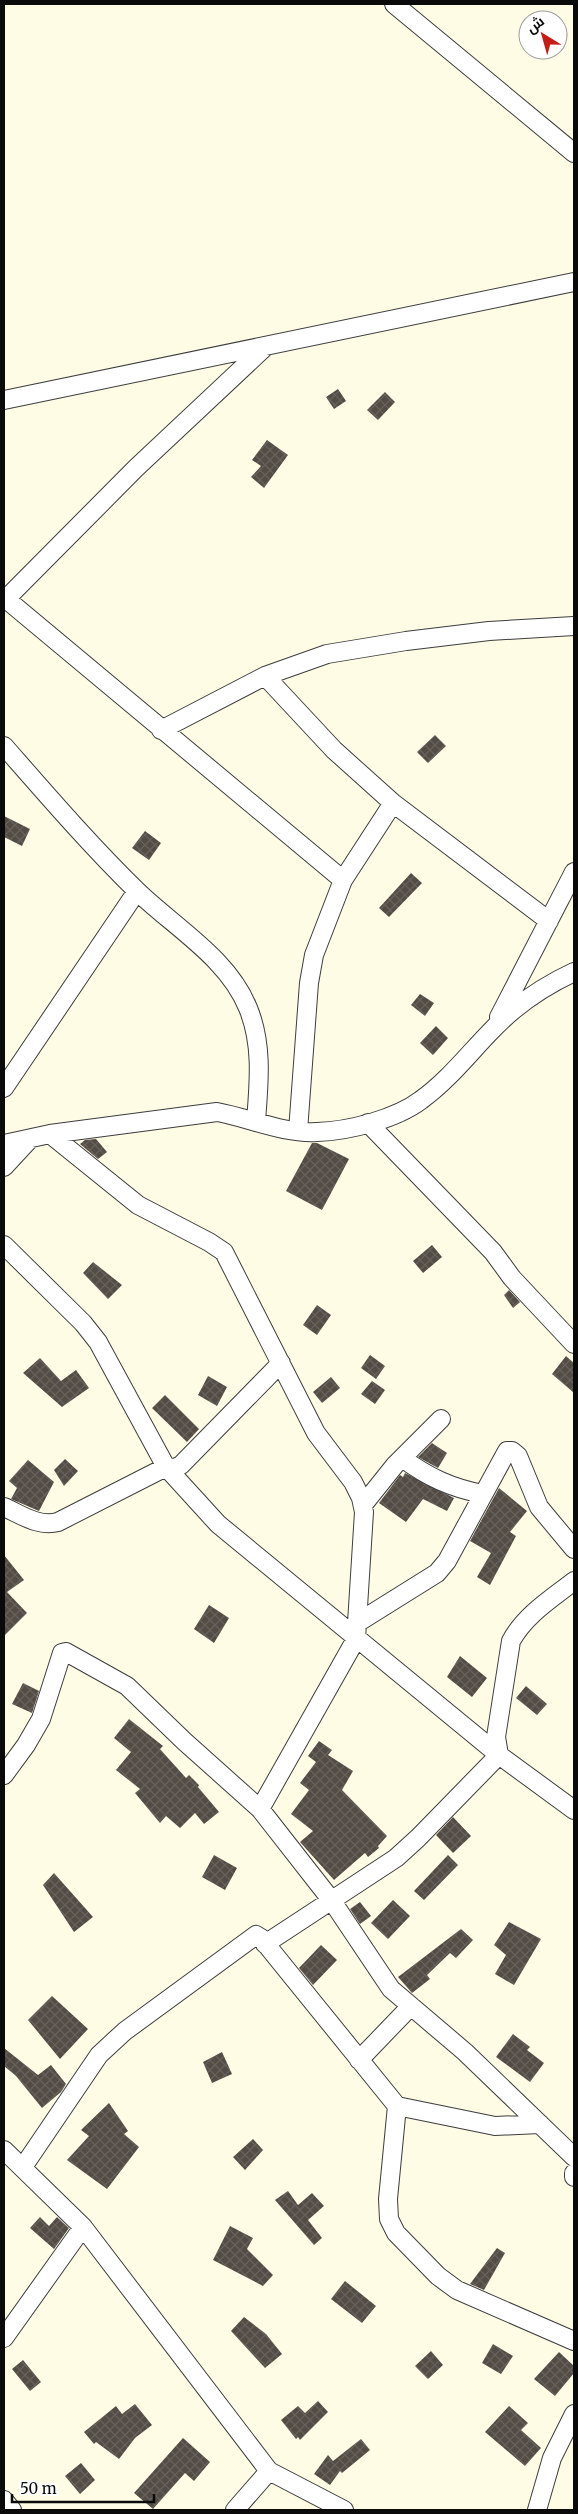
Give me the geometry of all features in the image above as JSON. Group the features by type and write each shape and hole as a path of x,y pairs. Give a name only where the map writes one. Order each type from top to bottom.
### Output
{"street":[{"path":"394,4 574,153"},
{"path":"4,400 574,282"},
{"path":"265,346 136,468 5,598 343,880"},
{"path":"161,730 265,676 327,654 489,631 574,626"},
{"path":"265,676 334,750 393,803 549,921"},
{"path":"4,746 60,811 137,891 206,952 230,979 248,1008 256,1037 260,1074 256,1121"},
{"path":"298,1131 308,983 314,955 343,880 393,803"},
{"path":"494,1027 574,872"},
{"path":"4,1088 137,891"},
{"path":"4,1144 50,1134 218,1112 281,1129 316,1132 350,1128 383,1118 420,1101 446,1079 494,1027 523,1001 574,972"},
{"path":"368,1122 493,1252 512,1278 574,1344"},
{"path":"50,1134 138,1205 209,1242 224,1252 316,1433 353,1482 363,1505 356,1631 260,1809"},
{"path":"4,1167 30,1139"},
{"path":"4,1245 76,1316 98,1342 166,1468 218,1524 356,1631 499,1755 574,1810"},
{"path":"4,1507 38,1523 50,1524 58,1522 166,1468 175,1468 181,1465 280,1362"},
{"path":"363,1505 402,1458 441,1419"},
{"path":"356,1631 437,1573 451,1553 507,1451 516,1453 539,1507 574,1549"},
{"path":"402,1458 432,1479 448,1486 482,1494"},
{"path":"499,1755 496,1737 511,1641 517,1630 539,1608 574,1581"},
{"path":"4,1774 26,1745 41,1719 62,1653 66,1652 127,1686 184,1741 260,1809 332,1900 391,1988 466,2052 574,2157"},
{"path":"265,1944 404,1851 499,1755"},
{"path":"23,2167 99,2055 125,2031 256,1935 397,2106 495,2126 540,2124"},
{"path":"359,2060 410,2006"},
{"path":"397,2106 388,2200 388,2219 396,2233 438,2276 457,2290 574,2341"},
{"path":"4,2152 23,2167 83,2227 269,2471 344,2510"},
{"path":"4,2338 83,2227"},
{"path":"537,2510 552,2458 574,2414"},
{"path":"235,2510 269,2471"}],"building":[{"path":"338,389 346,401 334,409 326,397"},
{"path":"385,392 395,402 378,420 367,410"},
{"path":"267,440 288,455 264,488 251,477 261,466 252,460"},
{"path":"435,735 446,746 428,763 417,752"},
{"path":"4,816 30,829 22,846 4,837"},
{"path":"145,831 161,843 149,860 132,848"},
{"path":"411,873 422,883 389,917 379,908"},
{"path":"420,994 434,1003 425,1016 411,1005"},
{"path":"436,1026 448,1038 433,1055 420,1043"},
{"path":"96,1139 107,1152 98,1159 80,1144 85,1140"},
{"path":"312,1143 317,1143 349,1159 322,1210 286,1191"},
{"path":"432,1245 442,1257 423,1273 413,1261"},
{"path":"93,1262 122,1285 108,1299 83,1273"},
{"path":"509,1290 520,1302 513,1308 504,1295"},
{"path":"317,1305 331,1315 317,1335 303,1325"},
{"path":"370,1355 385,1366 376,1379 361,1368"},
{"path":"566,1356 574,1363 574,1393 552,1374"},
{"path":"40,1358 61,1381 76,1370 89,1388 62,1407 23,1373"},
{"path":"208,1376 227,1387 217,1406 198,1395"},
{"path":"331,1377 340,1388 322,1403 313,1392"},
{"path":"372,1381 385,1390 375,1404 361,1394"},
{"path":"165,1395 199,1429 187,1442 152,1408"},
{"path":"432,1443 447,1453 438,1468 418,1457"},
{"path":"65,1459 78,1471 64,1486 54,1470"},
{"path":"28,1460 54,1482 39,1511 11,1499 17,1488 9,1481"},
{"path":"405,1473 454,1498 447,1511 423,1499 406,1522 379,1503 400,1475 403,1477"},
{"path":"499,1488 527,1511 510,1532 516,1536 490,1585 477,1577 491,1553 470,1541"},
{"path":"4,1555 24,1580 7,1592 27,1613 4,1636"},
{"path":"209,1605 229,1618 214,1643 194,1629"},
{"path":"460,1656 487,1678 472,1697 447,1677"},
{"path":"23,1683 39,1691 32,1713 12,1704"},
{"path":"526,1686 547,1704 537,1715 516,1698"},
{"path":"129,1719 163,1746 160,1749 186,1778 189,1775 199,1785 198,1787 219,1812 204,1824 195,1813 180,1828 166,1816 160,1823 135,1793 140,1789 116,1770 131,1752 114,1738"},
{"path":"319,1741 332,1750 328,1755 353,1771 342,1790 387,1836 378,1846 379,1848 368,1857 365,1853 334,1880 300,1842 313,1831 291,1814 309,1790 300,1783 316,1762 308,1756"},
{"path":"453,1817 471,1836 453,1853 436,1835"},
{"path":"214,1855 237,1868 225,1890 202,1877"},
{"path":"448,1855 458,1865 424,1900 414,1891"},
{"path":"54,1873 93,1917 74,1932 43,1885"},
{"path":"393,1900 410,1916 388,1939 371,1923"},
{"path":"360,1902 371,1916 360,1924 350,1909"},
{"path":"509,1922 541,1939 514,1985 495,1974 506,1955 494,1945"},
{"path":"461,1929 473,1940 456,1958 450,1953 427,1975 430,1979 412,1993 398,1977"},
{"path":"321,1945 337,1960 313,1985 299,1968"},
{"path":"52,1996 88,2029 60,2059 28,2020"},
{"path":"513,2034 530,2047 527,2050 544,2063 530,2082 496,2057"},
{"path":"4,2048 38,2075 51,2065 66,2084 61,2092 42,2108 16,2076 4,2066"},
{"path":"222,2052 232,2074 212,2083 203,2062"},
{"path":"109,2103 128,2131 124,2134 139,2147 107,2189 67,2160 89,2136 81,2130"},
{"path":"253,2139 263,2150 245,2170 233,2157"},
{"path":"288,2191 298,2205 312,2193 324,2206 308,2220 322,2238 314,2245 275,2200"},
{"path":"40,2217 49,2226 57,2217 69,2228 54,2249 30,2228"},
{"path":"230,2226 253,2238 247,2249 273,2275 263,2286 213,2260"},
{"path":"497,2248 505,2253 484,2290 470,2284"},
{"path":"345,2281 376,2306 362,2323 331,2299"},
{"path":"244,2317 266,2334 282,2354 265,2368 231,2331"},
{"path":"493,2344 513,2356 501,2374 482,2363"},
{"path":"431,2351 443,2365 428,2379 415,2366"},
{"path":"559,2352 574,2366 574,2373 555,2396 534,2379"},
{"path":"23,2360 41,2382 30,2391 12,2369"},
{"path":"318,2401 328,2412 300,2440 298,2437 296,2439 281,2420 298,2406 305,2413"},
{"path":"135,2404 152,2425 135,2438 119,2459 96,2442 94,2444 84,2432 116,2406 122,2414"},
{"path":"509,2406 528,2423 521,2430 541,2448 525,2466 485,2432"},
{"path":"183,2438 210,2462 194,2481 185,2473 153,2509 134,2493"},
{"path":"361,2439 370,2450 342,2473 340,2471 330,2485 314,2474 328,2455 333,2461"},
{"path":"81,2463 95,2480 80,2494 65,2476"}]}
